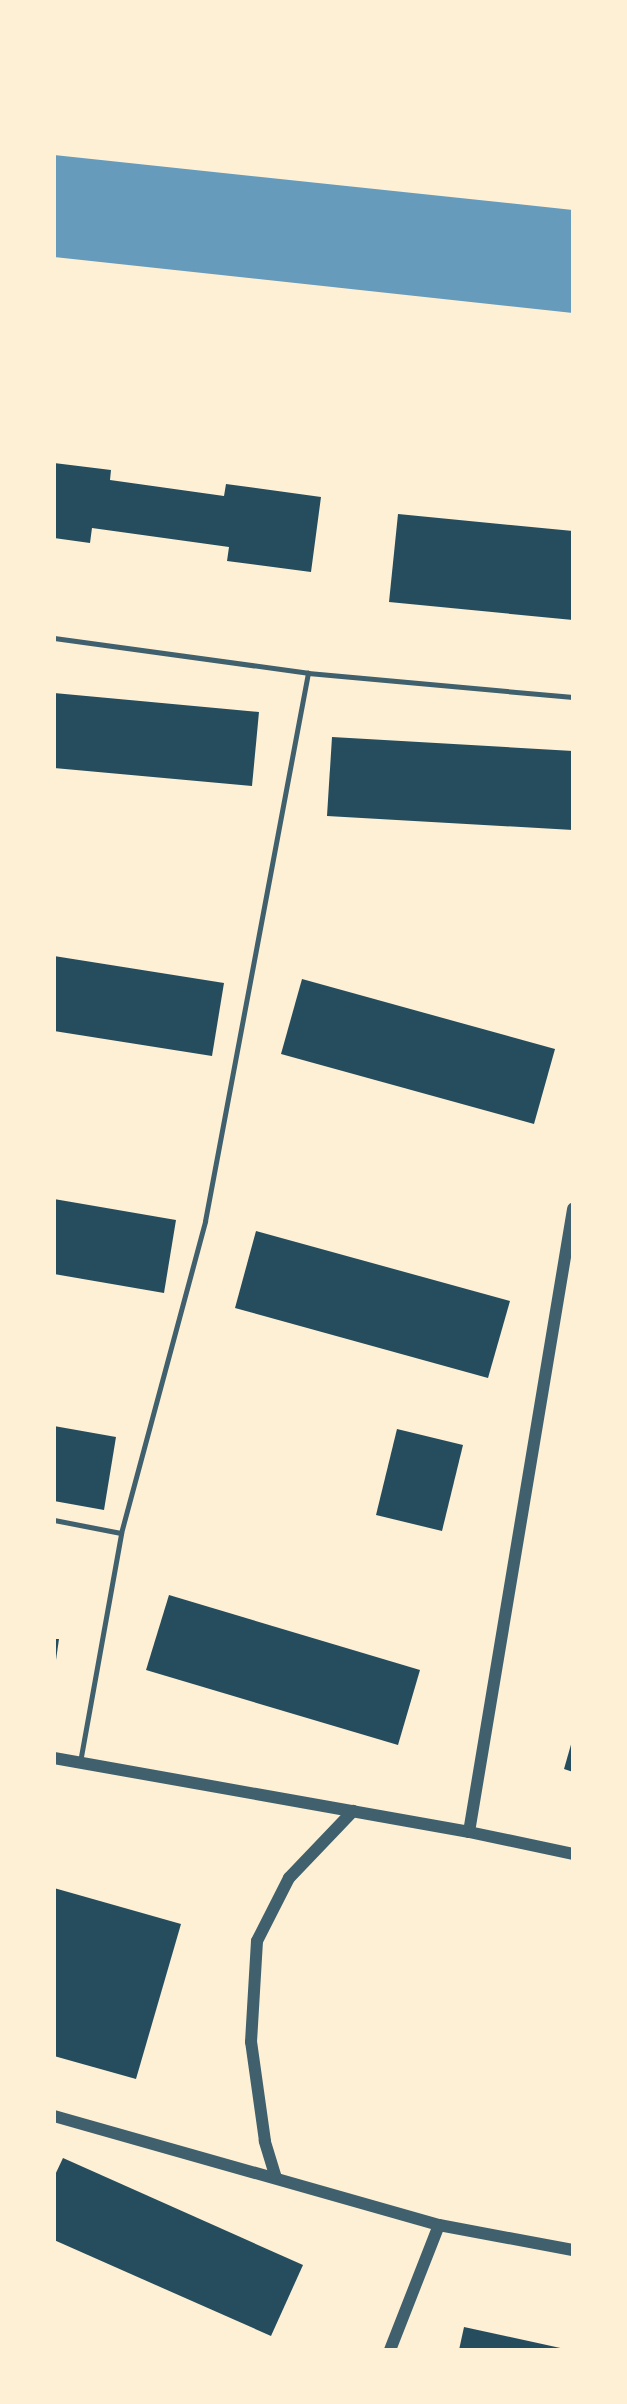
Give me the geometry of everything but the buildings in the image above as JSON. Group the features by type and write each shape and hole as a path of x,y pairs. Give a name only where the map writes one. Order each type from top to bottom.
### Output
{"street":[{"path":"469,1832 573,1209"},
{"path":"54,1758 469,1832 573,1854"},
{"path":"276,2178 265,2141 251,2042 257,1941 289,1878 353,1811"},
{"path":"54,2116 439,2225 573,2250"},
{"path":"390,2350 439,2225"}],"lane":[{"path":"54,638 308,673 573,696"},
{"path":"80,1763 121,1533 205,1221 308,673"},
{"path":"54,1520 121,1533"}],"water":[{"path":"54,155 573,210 573,313 54,257"}]}
